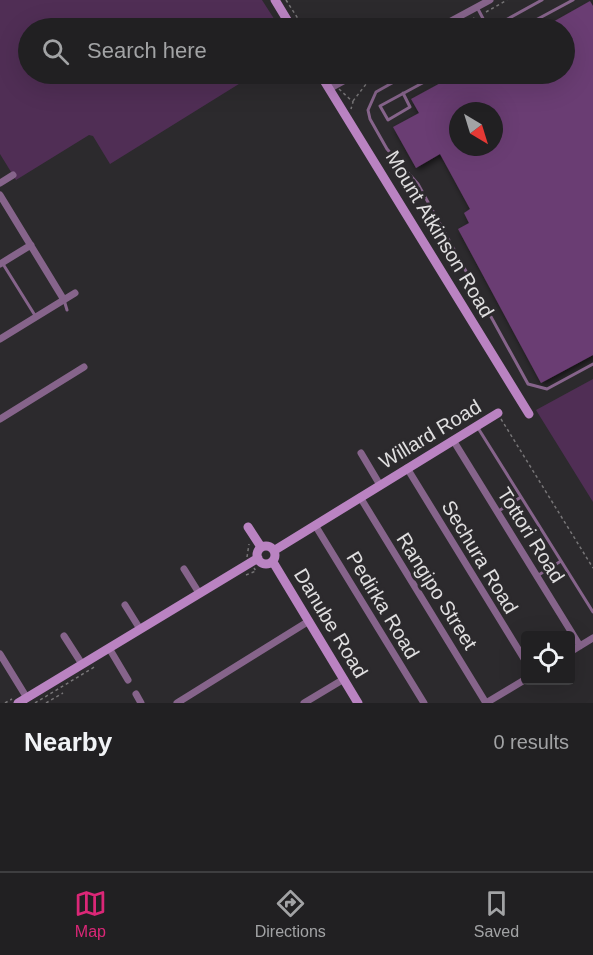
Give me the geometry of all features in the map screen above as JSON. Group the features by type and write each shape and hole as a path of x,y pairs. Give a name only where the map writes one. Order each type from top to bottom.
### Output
{"street":[{"path":"275,0 286,18"},
{"path":"457,18 490,0"},
{"name":"Mount Atkinson Road","path":"326,84 529,414"},
{"path":"329,88 337,84"},
{"path":"0,183 12,175"},
{"path":"0,195 64,300"},
{"path":"1,263 31,244"},
{"path":"0,339 75,293"},
{"path":"0,419 84,367"},
{"name":"Willard Road","path":"275,550 498,413"},
{"name":"Tottori Road","path":"453,440 580,646"},
{"name":"Willard Road","path":"361,453 380,485"},
{"name":"Sechura Road","path":"407,468 521,655"},
{"name":"Rangipo Street","path":"360,497 486,703"},
{"name":"Pedirka Road","path":"315,525 424,703"},
{"path":"0,654 23,700 258,558 261,547 248,527"},
{"path":"258,558 264,564 273,562 276,556 275,550 270,546 261,547"},
{"name":"Danube Road","path":"273,562 358,703"},
{"path":"184,569 199,593"},
{"path":"125,605 140,629"},
{"path":"177,703 309,621"},
{"path":"64,636 82,664"},
{"path":"575,649 593,638"},
{"path":"109,648 128,680"},
{"path":"304,703 344,679"},
{"path":"486,703 521,681"},
{"path":"136,694 141,703"}],"lane":[{"path":"509,18 542,0"},
{"path":"558,0 561,6"},
{"path":"539,18 573,0"},
{"path":"477,7 483,18"},
{"path":"386,84 376,92 368,110 370,119 387,149 418,184 528,384 547,389 593,364"},
{"path":"403,93 410,107 388,120 380,106 403,93 420,84"},
{"path":"1,263 36,317"},
{"path":"64,300 67,310"},
{"path":"477,426 593,612"},
{"path":"497,512 521,497"},
{"path":"537,576 561,561"}],"path":[{"path":"286,0 298,18"},
{"path":"352,102 366,84"},
{"path":"498,413 593,568"},
{"path":"245,538 249,544 246,555"},
{"path":"46,703 63,693"}],"shaded area":[{"path":"0,0 262,0 274,18 18,18 18,84 239,84 110,164 93,136 89,135 16,180 0,154"},
{"path":"593,379 593,502 536,410"}],"building":[{"path":"590,1 593,6 593,355 541,383 458,229 469,223 464,213 470,209 440,154 416,168 393,127 419,113 411,99 439,84 575,84 575,18 560,18"}]}
